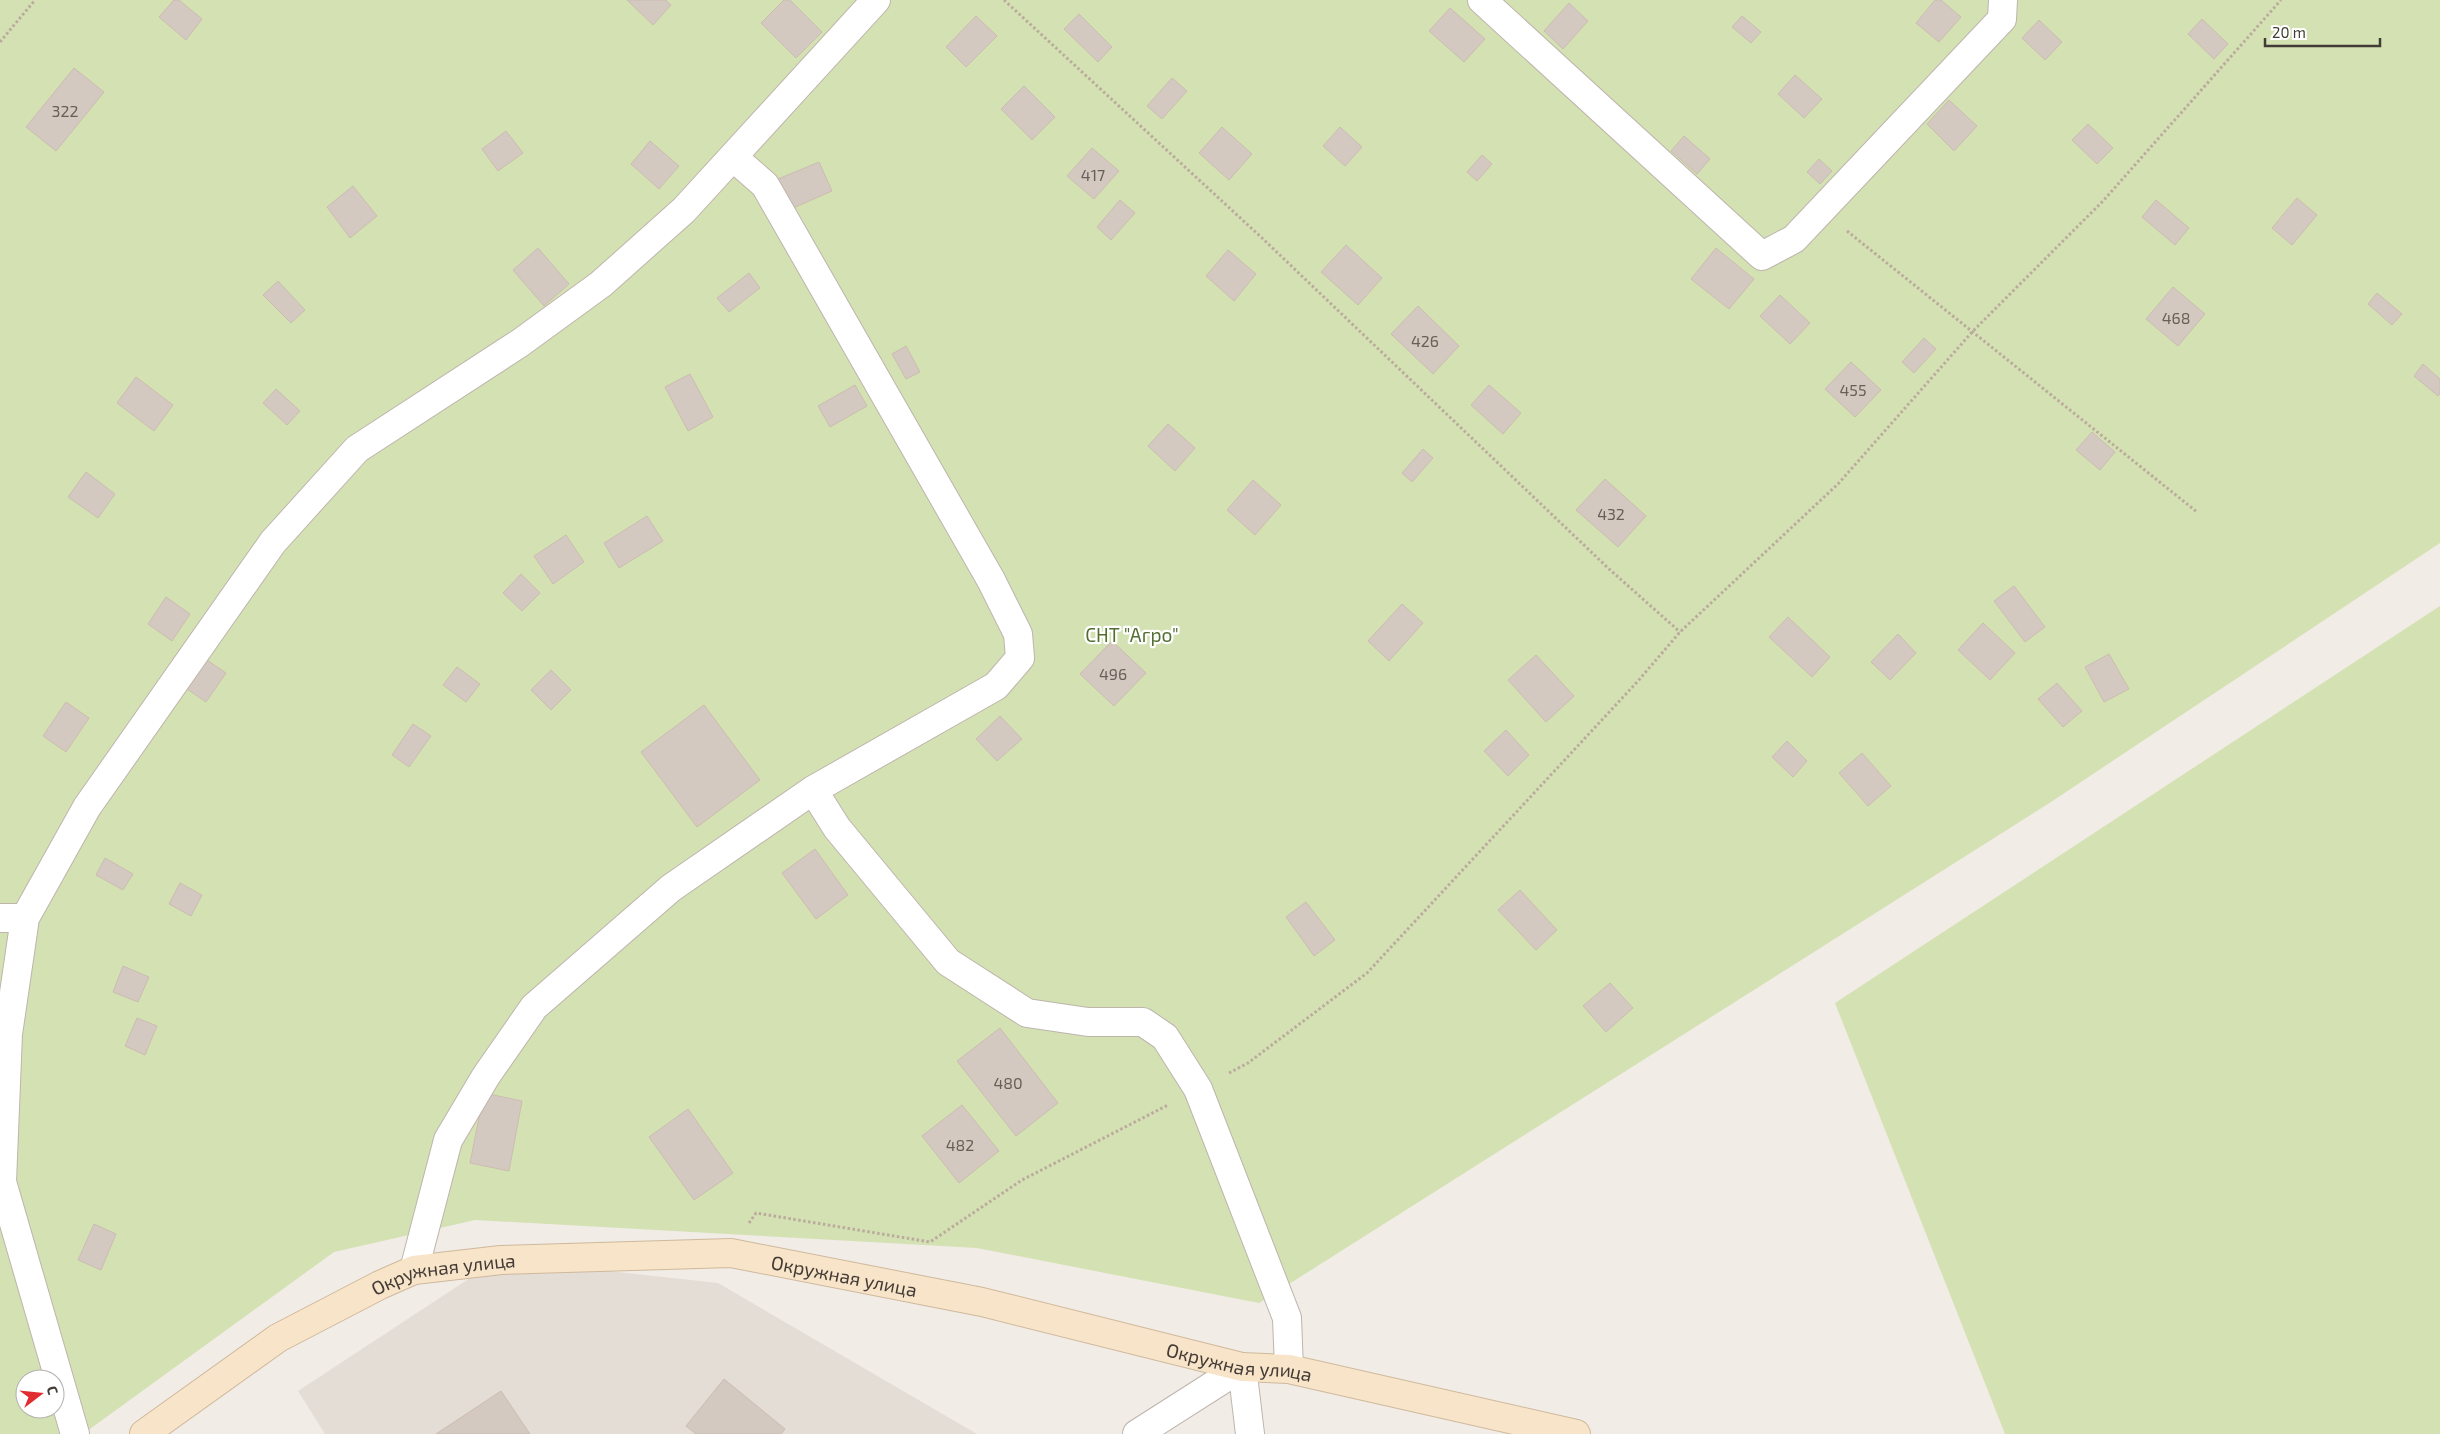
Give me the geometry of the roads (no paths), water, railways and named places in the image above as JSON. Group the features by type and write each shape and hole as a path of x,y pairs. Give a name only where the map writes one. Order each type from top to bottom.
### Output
{"street":[{"path":"75,1434 2,1182 13,918 87,807 273,542 357,449 520,343 601,284 684,210 876,0"},
{"path":"1482,0 1762,256 1794,239 2002,19 2002,0"},
{"path":"414,1270 448,1140 486,1076 534,1007 671,888 813,790 996,686 1020,658 1018,634 991,580 764,185 733,157"},
{"path":"813,790 837,828 948,962 1027,1013 1088,1022 1143,1022 1165,1037 1198,1089 1287,1318 1289,1369"},
{"name":"Окружная улица","path":"144,1434 278,1338 380,1284 414,1270 501,1260 731,1253 982,1302 1242,1367 1289,1369 1576,1434"},
{"path":"1137,1434 1242,1367 1250,1434"}],"park label":[{"name":"СНТ \"Агро\"","path":"1132,634"}]}
